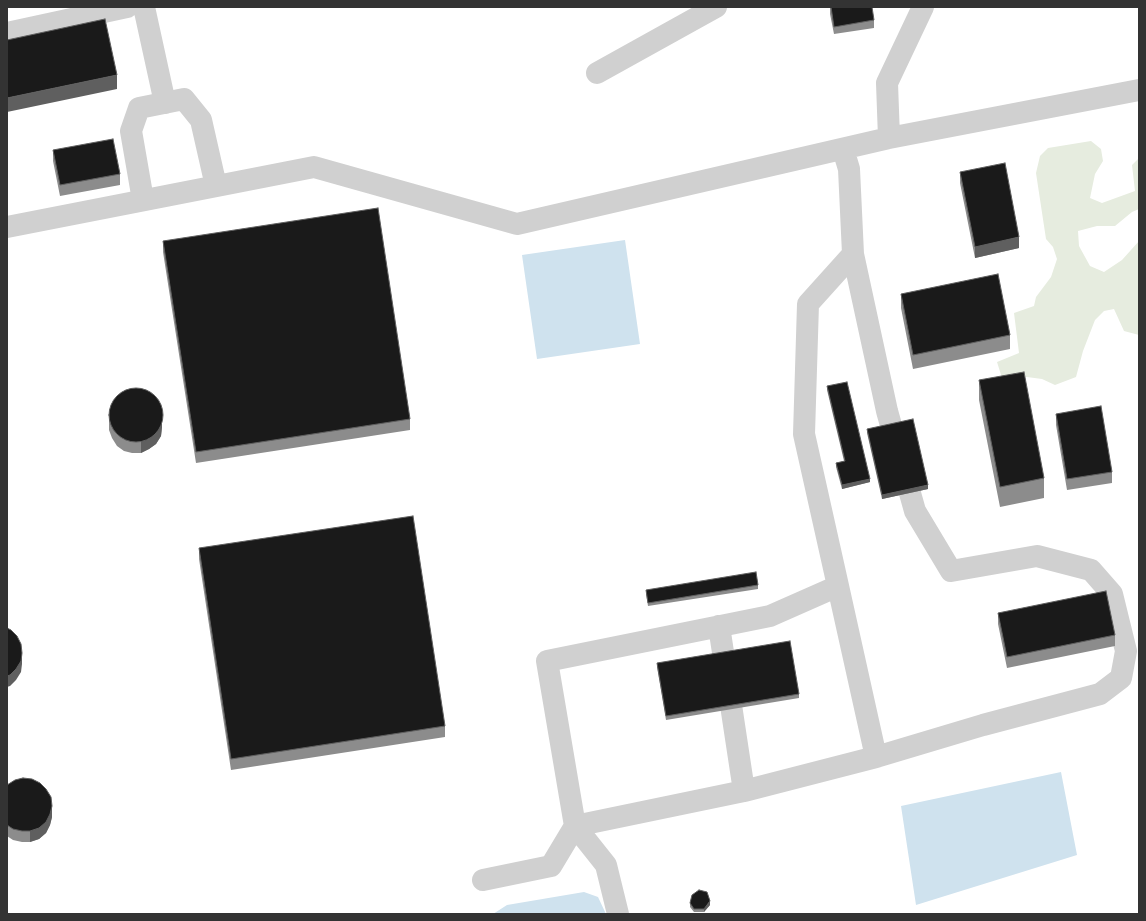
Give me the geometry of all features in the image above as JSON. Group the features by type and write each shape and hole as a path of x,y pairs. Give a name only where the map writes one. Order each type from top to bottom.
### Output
{"lane":[{"path":"7,33 127,7"},
{"path":"144,7 165,103"},
{"path":"597,72 716,7"},
{"path":"890,138 887,83 923,7"},
{"path":"7,227 314,167 517,224 890,138 1139,90"},
{"path":"143,200 131,131 139,108 184,99 201,120 216,186"},
{"path":"483,880 551,866 575,826 744,791 876,757 983,725 1100,694 1121,678 1126,651 1112,594 1091,570 1037,556 951,572 915,510 887,411 853,254 849,169 843,149"},
{"path":"853,254 808,304 804,434 876,757"},
{"path":"618,914 606,865 575,826 546,661 770,616 838,586"},
{"path":"719,626 744,791"}],"shaded area":[{"path":"1091,141 1101,149 1103,161 1095,174 1090,198 1102,203 1135,191 1132,165 1139,158 1139,209 1132,212 1115,226 1097,226 1078,231 1079,246 1090,266 1104,272 1122,260 1139,241 1139,335 1124,331 1114,309 1104,311 1095,320 1083,351 1076,377 1055,385 1042,379 1027,377 1002,378 997,362 1019,353 1014,313 1034,306 1036,297 1051,277 1057,259 1053,247 1046,239 1036,173 1040,156 1048,148"}],"water":[{"path":"625,240 640,344 537,359 522,255"},
{"path":"1061,772 1077,855 916,905 901,806"},
{"path":"584,892 598,897 606,914 493,914 507,905"}],"building":[{"path":"831,7 872,7 874,20 834,27"},
{"path":"105,19 117,75 7,98 7,40"},
{"path":"113,139 120,174 60,185 53,150"},
{"path":"1005,163 1019,237 975,247 960,172"},
{"path":"378,208 410,419 196,452 163,241"},
{"path":"998,274 1010,335 913,355 901,294"},
{"path":"1024,372 1044,478 1000,487 979,380"},
{"path":"847,382 870,479 842,485 836,463 845,461 827,386"},
{"path":"136,388 146,390 155,396 161,405 163,415 161,425 155,434 146,440 136,442 126,440 117,434 111,425 109,415 111,405 117,396 126,390"},
{"path":"1101,406 1112,472 1067,479 1056,414"},
{"path":"913,419 928,485 882,495 867,429"},
{"path":"413,516 445,726 231,759 199,548"},
{"path":"756,572 758,585 648,603 646,590"},
{"path":"1106,591 1115,635 1007,657 998,613"},
{"path":"7,628 17,636 21,644 22,653 21,661 16,669 7,676"},
{"path":"790,641 799,694 666,716 657,663"},
{"path":"23,778 32,779 40,783 51,797 52,806 46,822 39,828 30,831 13,829 7,825 7,785 15,780"},
{"path":"699,890 707,892 710,901 704,909 694,909 690,903 692,895"}]}
